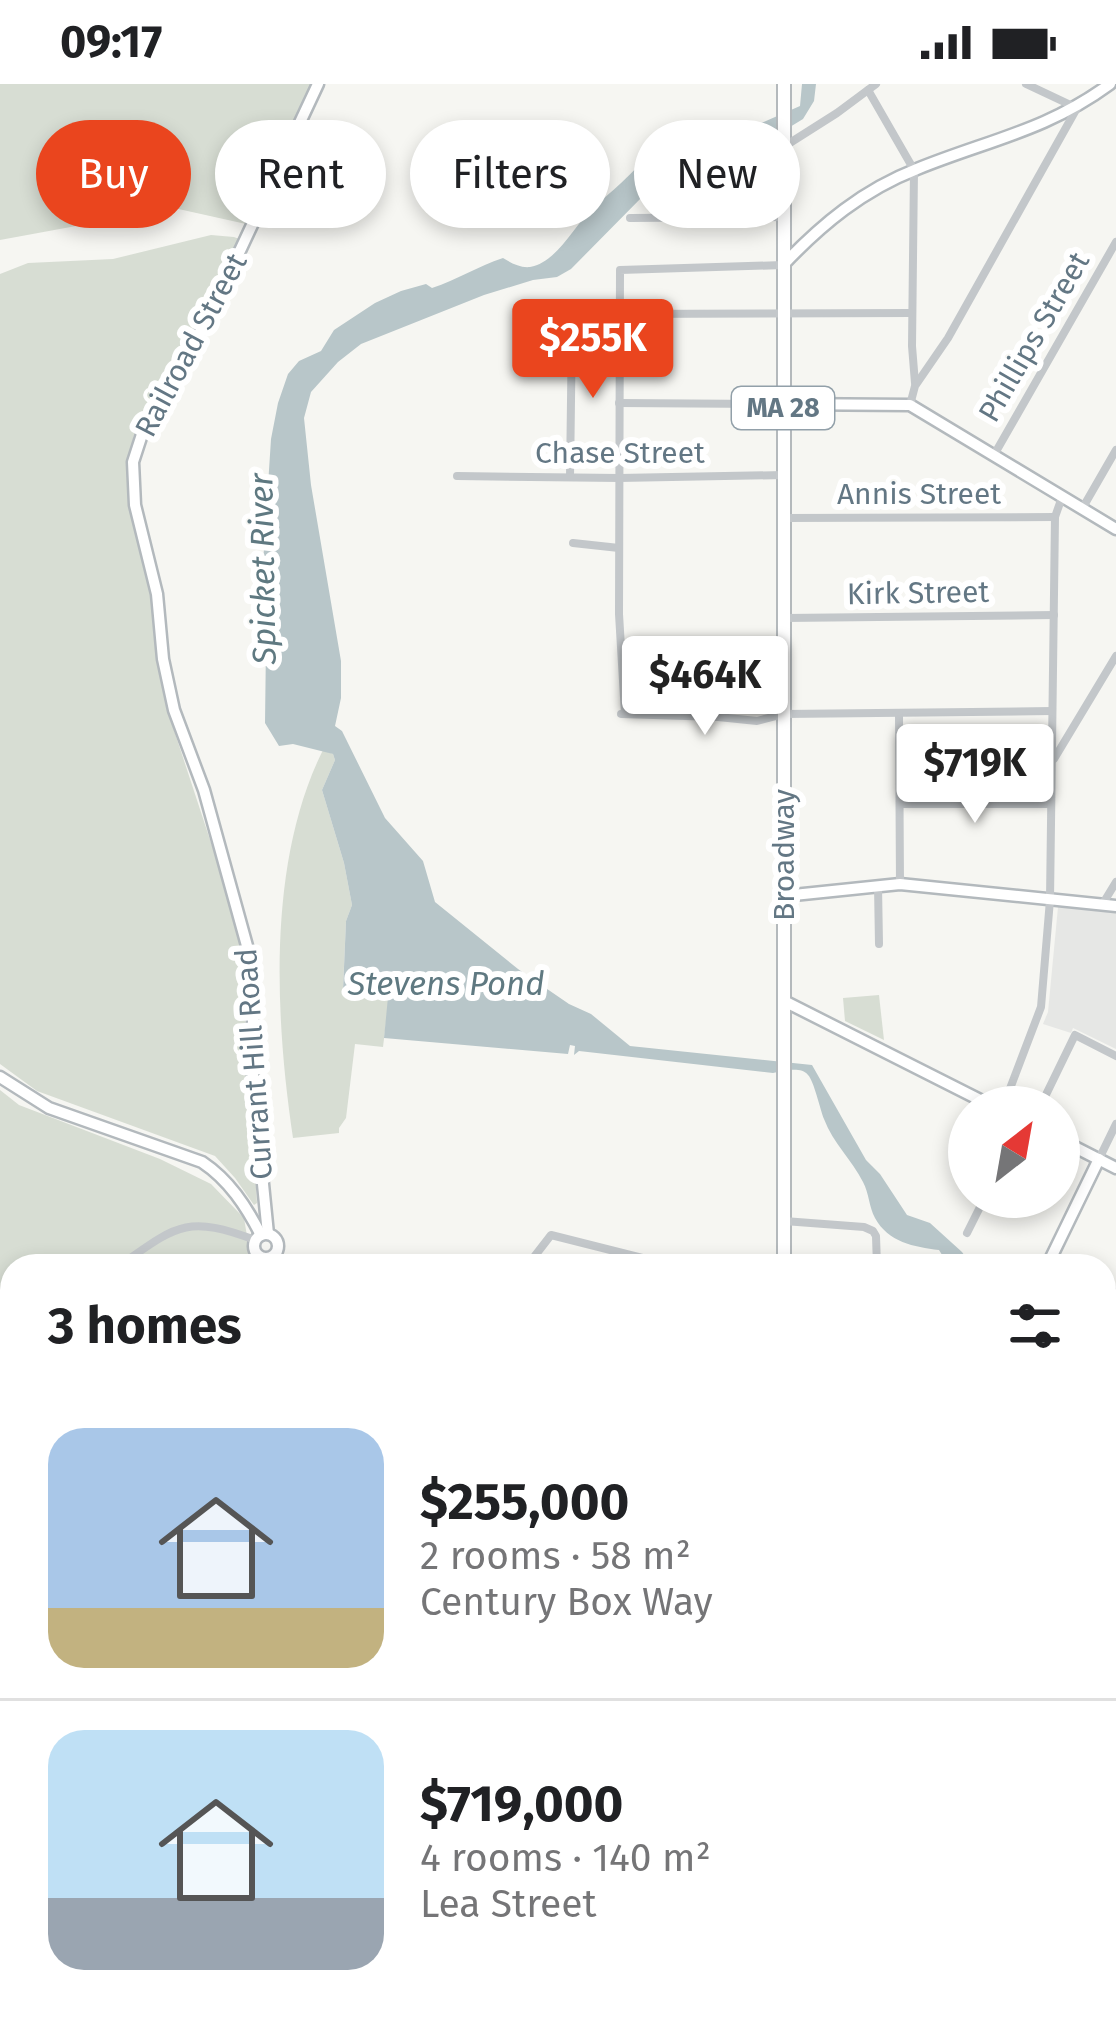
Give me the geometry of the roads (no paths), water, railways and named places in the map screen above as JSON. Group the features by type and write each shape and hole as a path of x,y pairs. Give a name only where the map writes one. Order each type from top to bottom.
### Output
{"main road":[{"name":"Railroad Street","path":"192,757 174,710 163,659 157,594 135,506 133,462 146,422 209,317 318,84"},
{"name":"Broadway","path":"783,120 784,84"},
{"path":"783,265 849,204 914,170 1033,129 1077,108 1110,84"},
{"name":"Broadway","path":"784,228 784,1254"},
{"path":"783,404 910,405 1116,529"},
{"name":"Currant Hill Road","path":"192,757 249,953 261,1236"},
{"path":"784,896 900,884 1109,906"},
{"path":"784,1001 956,1086"},
{"path":"0,1076 49,1108 202,1162 230,1186 261,1236 278,1242 271,1254"},
{"path":"1080,1150 1116,1168"},
{"path":"1053,1254 1099,1159"},
{"path":"259,1254 255,1252 261,1236"}],"street":[{"path":"915,386 948,338 1077,108 1026,84"},
{"path":"800,133 872,87 914,170 915,386 910,405"},
{"name":"Phillips Street","path":"993,456 1116,242"},
{"path":"783,265 620,270 622,714 757,721 784,714 1052,711"},
{"path":"620,314 912,314"},
{"path":"570,477 572,324"},
{"path":"619,403 783,404"},
{"path":"1082,509 1116,450"},
{"name":"Chase Street","path":"457,476 783,476"},
{"path":"1008,1086 1040,1007 1050,900 1055,518 1061,497"},
{"name":"Annis Street","path":"783,518 1055,518"},
{"path":"572,544 619,548"},
{"name":"Kirk Street","path":"783,619 1054,615"},
{"path":"1054,760 1116,656"},
{"path":"899,715 900,884"},
{"path":"900,804 1051,804"},
{"path":"1109,906 1116,882"},
{"path":"878,885 879,944"},
{"path":"1050,1086 1075,1035 1116,1056"},
{"path":"1099,1159 1116,1124"},
{"path":"967,1233 974,1218"},
{"path":"784,1221 864,1227 874,1231 877,1254"},
{"path":"136,1254 182,1227 261,1236"},
{"path":"536,1254 551,1235 613,1254"}],"water":[{"path":"802,84 816,84 814,101 803,119 768,120 800,106"},
{"path":"634,170 634,205 571,269 557,277 484,295 361,344 311,392 304,418 311,485 341,661 335,726 342,731 385,818 423,861 435,902 518,969 591,1014 630,1046 812,1065 866,1160 907,1215 930,1223 963,1254 942,1254 902,1242 880,1226 863,1182 828,1128 805,1072 773,1073 579,1051 574,1055 575,1046 570,1045 568,1054 384,1038 388,997 343,990 346,921 352,905 322,790 335,760 333,754 293,744 279,746 265,723 262,579 271,439 288,374 299,361 321,351 334,330 401,291 426,284 432,288 503,258 523,267 540,264 576,228 610,228 610,193"}],"water label":[{"name":"Spicket River","path":"263,569"},
{"name":"Stevens Pond","path":"446,984"}]}
